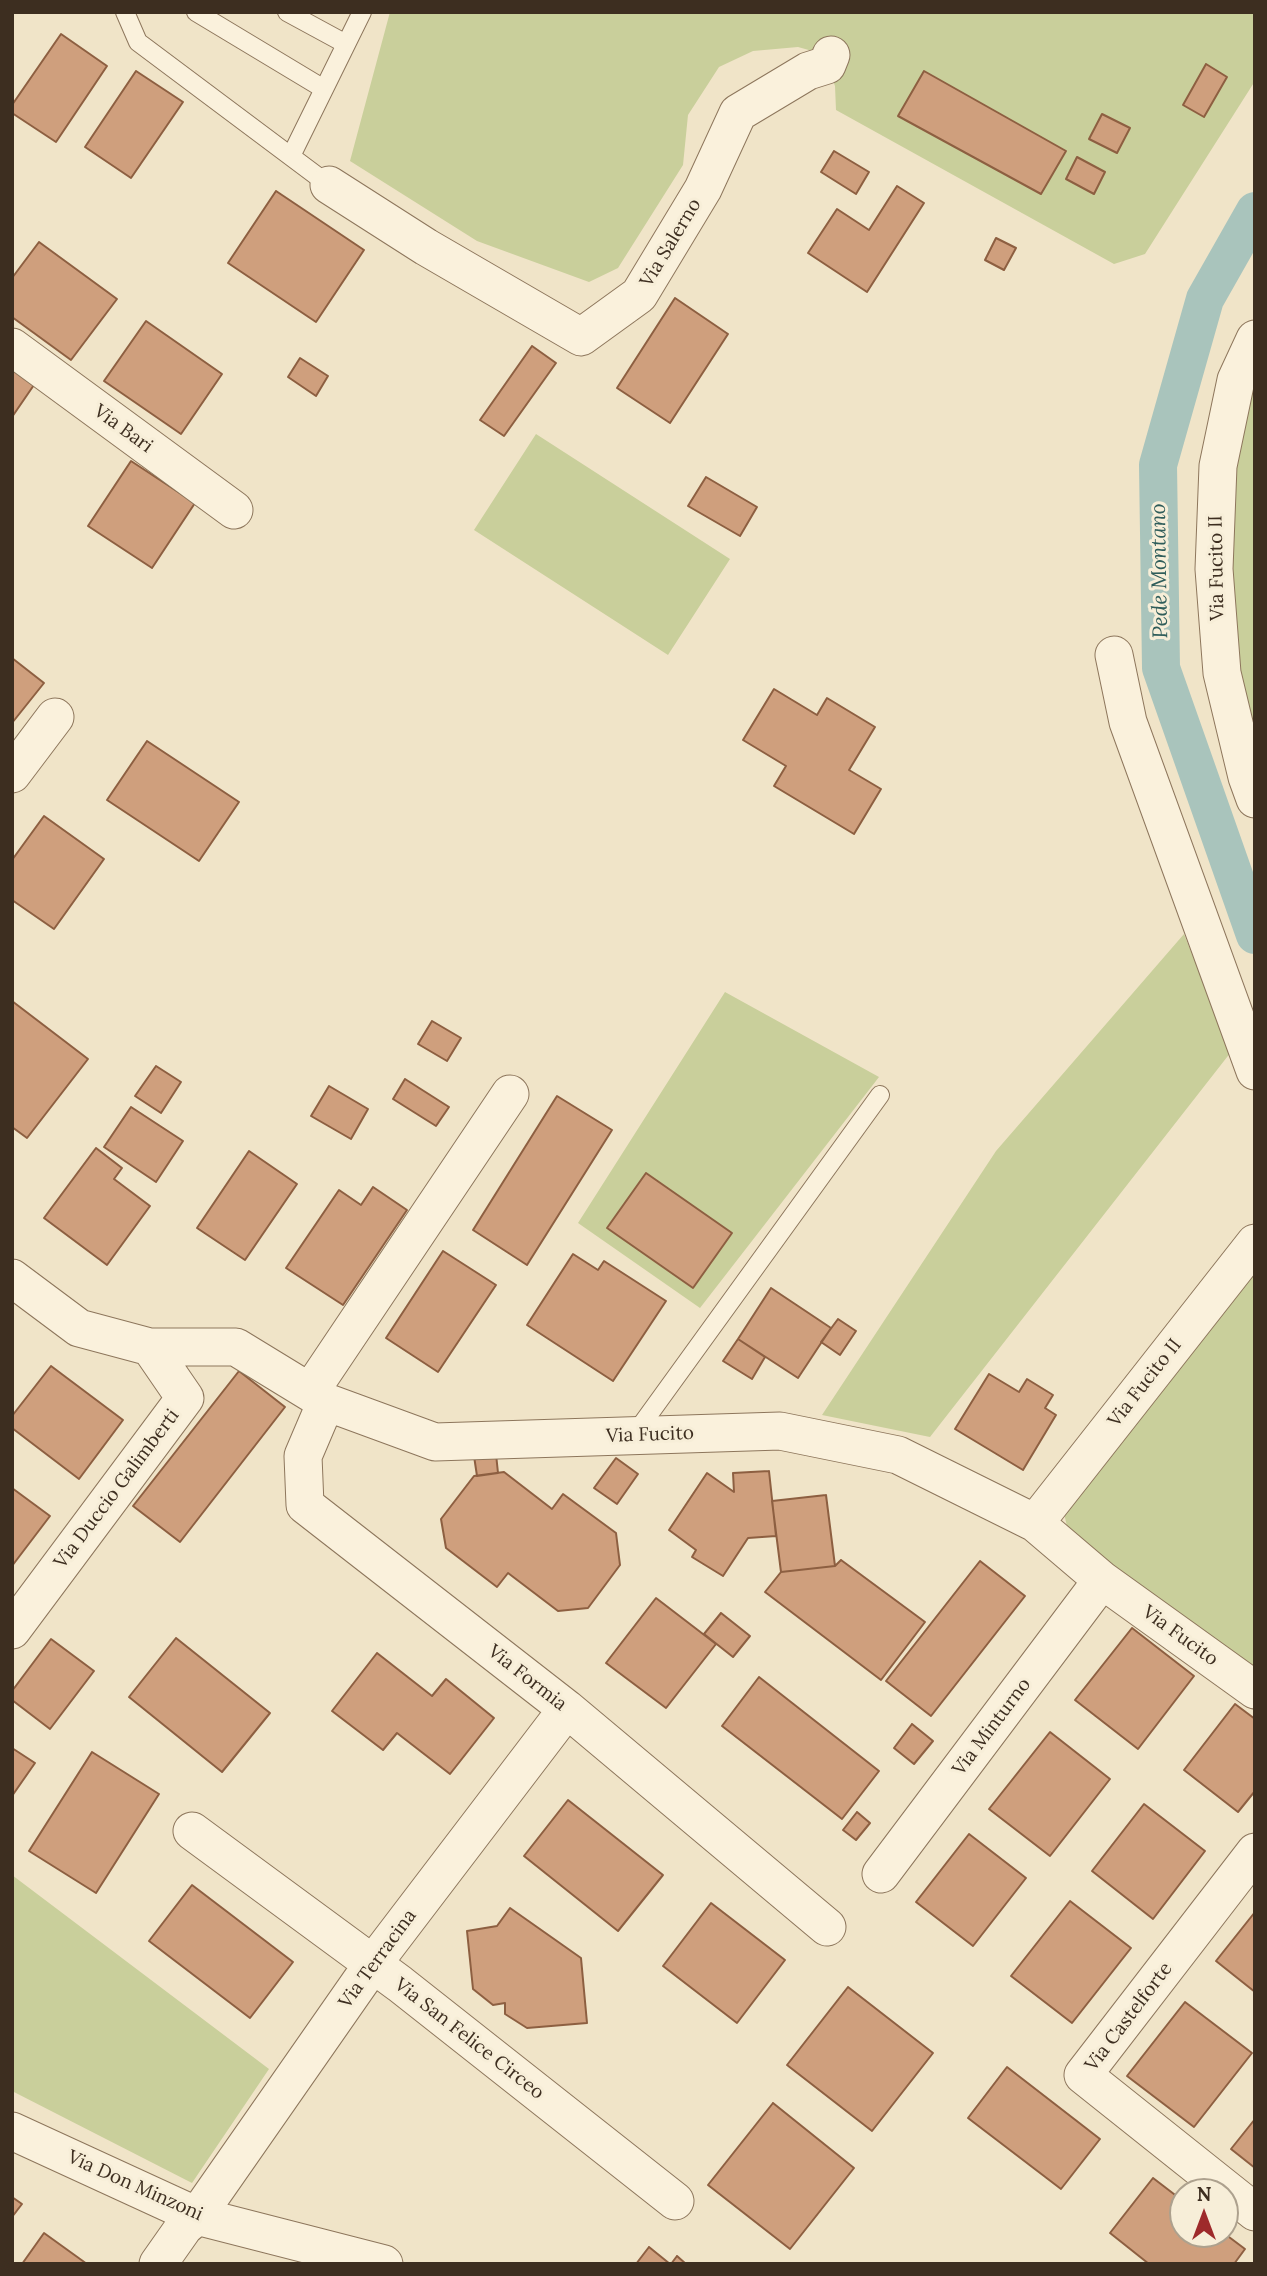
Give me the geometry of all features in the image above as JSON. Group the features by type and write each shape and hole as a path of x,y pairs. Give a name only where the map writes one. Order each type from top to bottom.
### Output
{"street":[{"name":"Via Salerno","path":"329,184 426,247 581,337 639,295 703,189 738,113 808,71 827,65 831,55"},
{"name":"Via Fucito II","path":"1255,339 1236,380 1218,466 1214,569 1222,673 1247,778 1255,800"},
{"name":"Via Bari","path":"12,347 234,510"},
{"path":"1114,655 1128,722 1255,1071"},
{"path":"12,774 55,717"},
{"name":"Via Formia","path":"510,1094 318,1397 303,1456 305,1505 567,1709 827,1927"},
{"name":"Via Fucito II","path":"1035,1523 1255,1242"},
{"name":"Via Fucito","path":"12,1278 79,1328 150,1347 236,1347 318,1397 435,1441 780,1431 898,1455 1035,1523 1102,1580 1255,1690"},
{"name":"Via Duccio Galimberti","path":"12,1630 185,1398 150,1347"},
{"name":"Via Minturno","path":"881,1874 1102,1580"},
{"name":"Via Terracina","path":"158,2264 184,2227 197,2216 372,1965 567,1709"},
{"name":"Via San Felice Circeo","path":"192,1831 400,1984 675,2201"},
{"name":"Via Castelforte","path":"1255,1852 1083,2075 1255,2212"},
{"name":"Via Don Minzoni","path":"12,2131 197,2216 384,2264"}],"lane":[{"path":"125,12 138,42 329,184"},
{"path":"196,12 324,89"},
{"path":"287,12 346,44"},
{"path":"291,156 362,12"},
{"path":"634,1436 880,1096"}],"green space":[{"path":"390,12 1255,12 1255,81 1145,254 1114,264 836,110 835,86 823,54 798,47 753,51 719,67 688,115 683,165 618,268 589,282 477,241 350,161"},
{"path":"1255,384 1255,745 1236,670 1227,567 1235,464 1248,401"},
{"path":"536,434 730,559 668,655 474,530"},
{"path":"1184,934 1231,1052 930,1437 822,1415 996,1151"},
{"path":"725,992 879,1077 700,1308 578,1223"},
{"path":"1255,1264 1255,1674 1069,1535 1063,1509"},
{"path":"12,1875 269,2069 192,2183 12,2091"}],"building":[{"path":"61,34 107,66 56,142 12,113 12,105"},
{"path":"1206,64 1227,77 1204,117 1183,105"},
{"path":"136,71 183,102 131,178 85,147"},
{"path":"924,71 1066,151 1041,194 898,116"},
{"path":"1102,114 1130,128 1117,153 1089,139"},
{"path":"834,151 869,172 856,194 821,172"},
{"path":"1077,157 1105,172 1094,194 1066,179"},
{"path":"897,186 924,203 867,292 808,253 837,209 869,230"},
{"path":"276,191 364,250 316,322 228,263"},
{"path":"996,238 1016,248 1004,270 985,260"},
{"path":"39,242 117,299 71,360 12,317 12,278"},
{"path":"675,298 728,334 670,423 617,388"},
{"path":"146,321 222,374 181,434 104,381"},
{"path":"532,346 556,363 504,436 480,420"},
{"path":"300,358 328,376 316,396 288,377"},
{"path":"12,366 36,382 12,417"},
{"path":"131,461 195,503 152,568 88,526"},
{"path":"706,477 757,507 740,536 688,506"},
{"path":"12,658 44,683 12,723"},
{"path":"774,689 817,715 827,698 875,727 849,770 881,789 854,834 774,786 786,766 743,740"},
{"path":"147,741 239,802 199,861 107,800"},
{"path":"44,816 104,859 54,929 12,900 12,860"},
{"path":"12,1001 88,1059 27,1138 12,1127"},
{"path":"432,1021 461,1038 447,1061 418,1044"},
{"path":"156,1066 181,1082 161,1113 135,1096"},
{"path":"405,1079 449,1107 436,1126 393,1099"},
{"path":"329,1086 368,1109 351,1139 311,1116"},
{"path":"557,1096 612,1130 527,1265 473,1230"},
{"path":"131,1107 183,1141 156,1182 104,1147"},
{"path":"96,1148 122,1168 114,1179 150,1206 107,1265 44,1218"},
{"path":"249,1151 297,1184 245,1260 197,1228"},
{"path":"646,1173 732,1233 693,1288 607,1228"},
{"path":"373,1187 407,1210 343,1305 286,1268 339,1190 361,1205"},
{"path":"443,1251 496,1285 438,1372 386,1338"},
{"path":"573,1254 598,1270 604,1261 666,1301 613,1381 527,1325"},
{"path":"771,1288 831,1328 798,1378 738,1339"},
{"path":"838,1319 856,1331 840,1355 821,1342"},
{"path":"738,1339 765,1357 752,1379 723,1361"},
{"path":"51,1366 123,1420 79,1479 12,1428 12,1416"},
{"path":"239,1371 285,1407 180,1542 133,1506"},
{"path":"989,1374 1019,1392 1027,1379 1053,1395 1045,1408 1056,1415 1023,1470 955,1429"},
{"path":"496,1454 498,1473 477,1476 474,1456"},
{"path":"616,1458 638,1474 617,1504 594,1488"},
{"path":"769,1471 776,1536 748,1538 723,1576 692,1557 696,1550 669,1530 707,1473 734,1492 733,1473"},
{"path":"504,1472 552,1509 563,1494 616,1533 620,1565 588,1608 558,1611 508,1573 497,1587 446,1548 441,1519 474,1476"},
{"path":"12,1488 50,1516 12,1566"},
{"path":"826,1495 835,1566 781,1572 772,1501"},
{"path":"841,1560 925,1622 881,1680 765,1592 781,1572 835,1566"},
{"path":"980,1561 1025,1596 931,1716 886,1681"},
{"path":"656,1598 716,1644 666,1708 606,1663"},
{"path":"721,1613 750,1636 733,1657 704,1634"},
{"path":"1132,1628 1194,1676 1138,1749 1075,1700"},
{"path":"176,1638 270,1713 222,1772 129,1697"},
{"path":"51,1639 94,1671 50,1729 12,1700 12,1691"},
{"path":"377,1653 432,1696 446,1679 494,1718 450,1774 397,1733 383,1750 332,1711"},
{"path":"759,1677 879,1771 842,1819 722,1726"},
{"path":"1235,1704 1255,1719 1255,1791 1238,1812 1184,1770"},
{"path":"912,1724 933,1741 914,1764 894,1748"},
{"path":"1050,1732 1110,1779 1050,1856 989,1809"},
{"path":"12,1748 35,1763 12,1796"},
{"path":"92,1752 159,1794 96,1893 29,1851"},
{"path":"568,1800 663,1875 618,1931 524,1856"},
{"path":"1144,1804 1205,1851 1153,1919 1092,1871"},
{"path":"857,1812 870,1823 856,1840 843,1830"},
{"path":"969,1834 1026,1878 973,1946 916,1902"},
{"path":"192,1885 293,1962 250,2018 149,1941"},
{"path":"1070,1901 1131,1948 1072,2023 1011,1976"},
{"path":"711,1903 785,1960 737,2023 663,1966"},
{"path":"510,1908 581,1958 587,2023 527,2028 505,2014 505,2003 493,2005 473,1989 467,1931 497,1926"},
{"path":"1255,1912 1255,1992 1216,1961"},
{"path":"848,1987 933,2053 872,2131 787,2065"},
{"path":"1185,2002 1252,2053 1194,2127 1127,2076"},
{"path":"1007,2067 1100,2139 1061,2189 968,2118"},
{"path":"773,2103 854,2168 790,2249 708,2185"},
{"path":"1255,2119 1255,2168 1231,2149"},
{"path":"1153,2178 1169,2190 1169,2248 1239,2248 1239,2244 1245,2249 1234,2264 1149,2264 1110,2233"},
{"path":"12,2197 22,2204 12,2217"},
{"path":"44,2233 87,2264 22,2264"},
{"path":"649,2247 670,2264 636,2264"},
{"path":"677,2256 686,2264 671,2264"}],"waterway":[{"name":"Pede Montano","path":"1255,211 1205,299 1158,465 1161,668 1255,935"}]}
